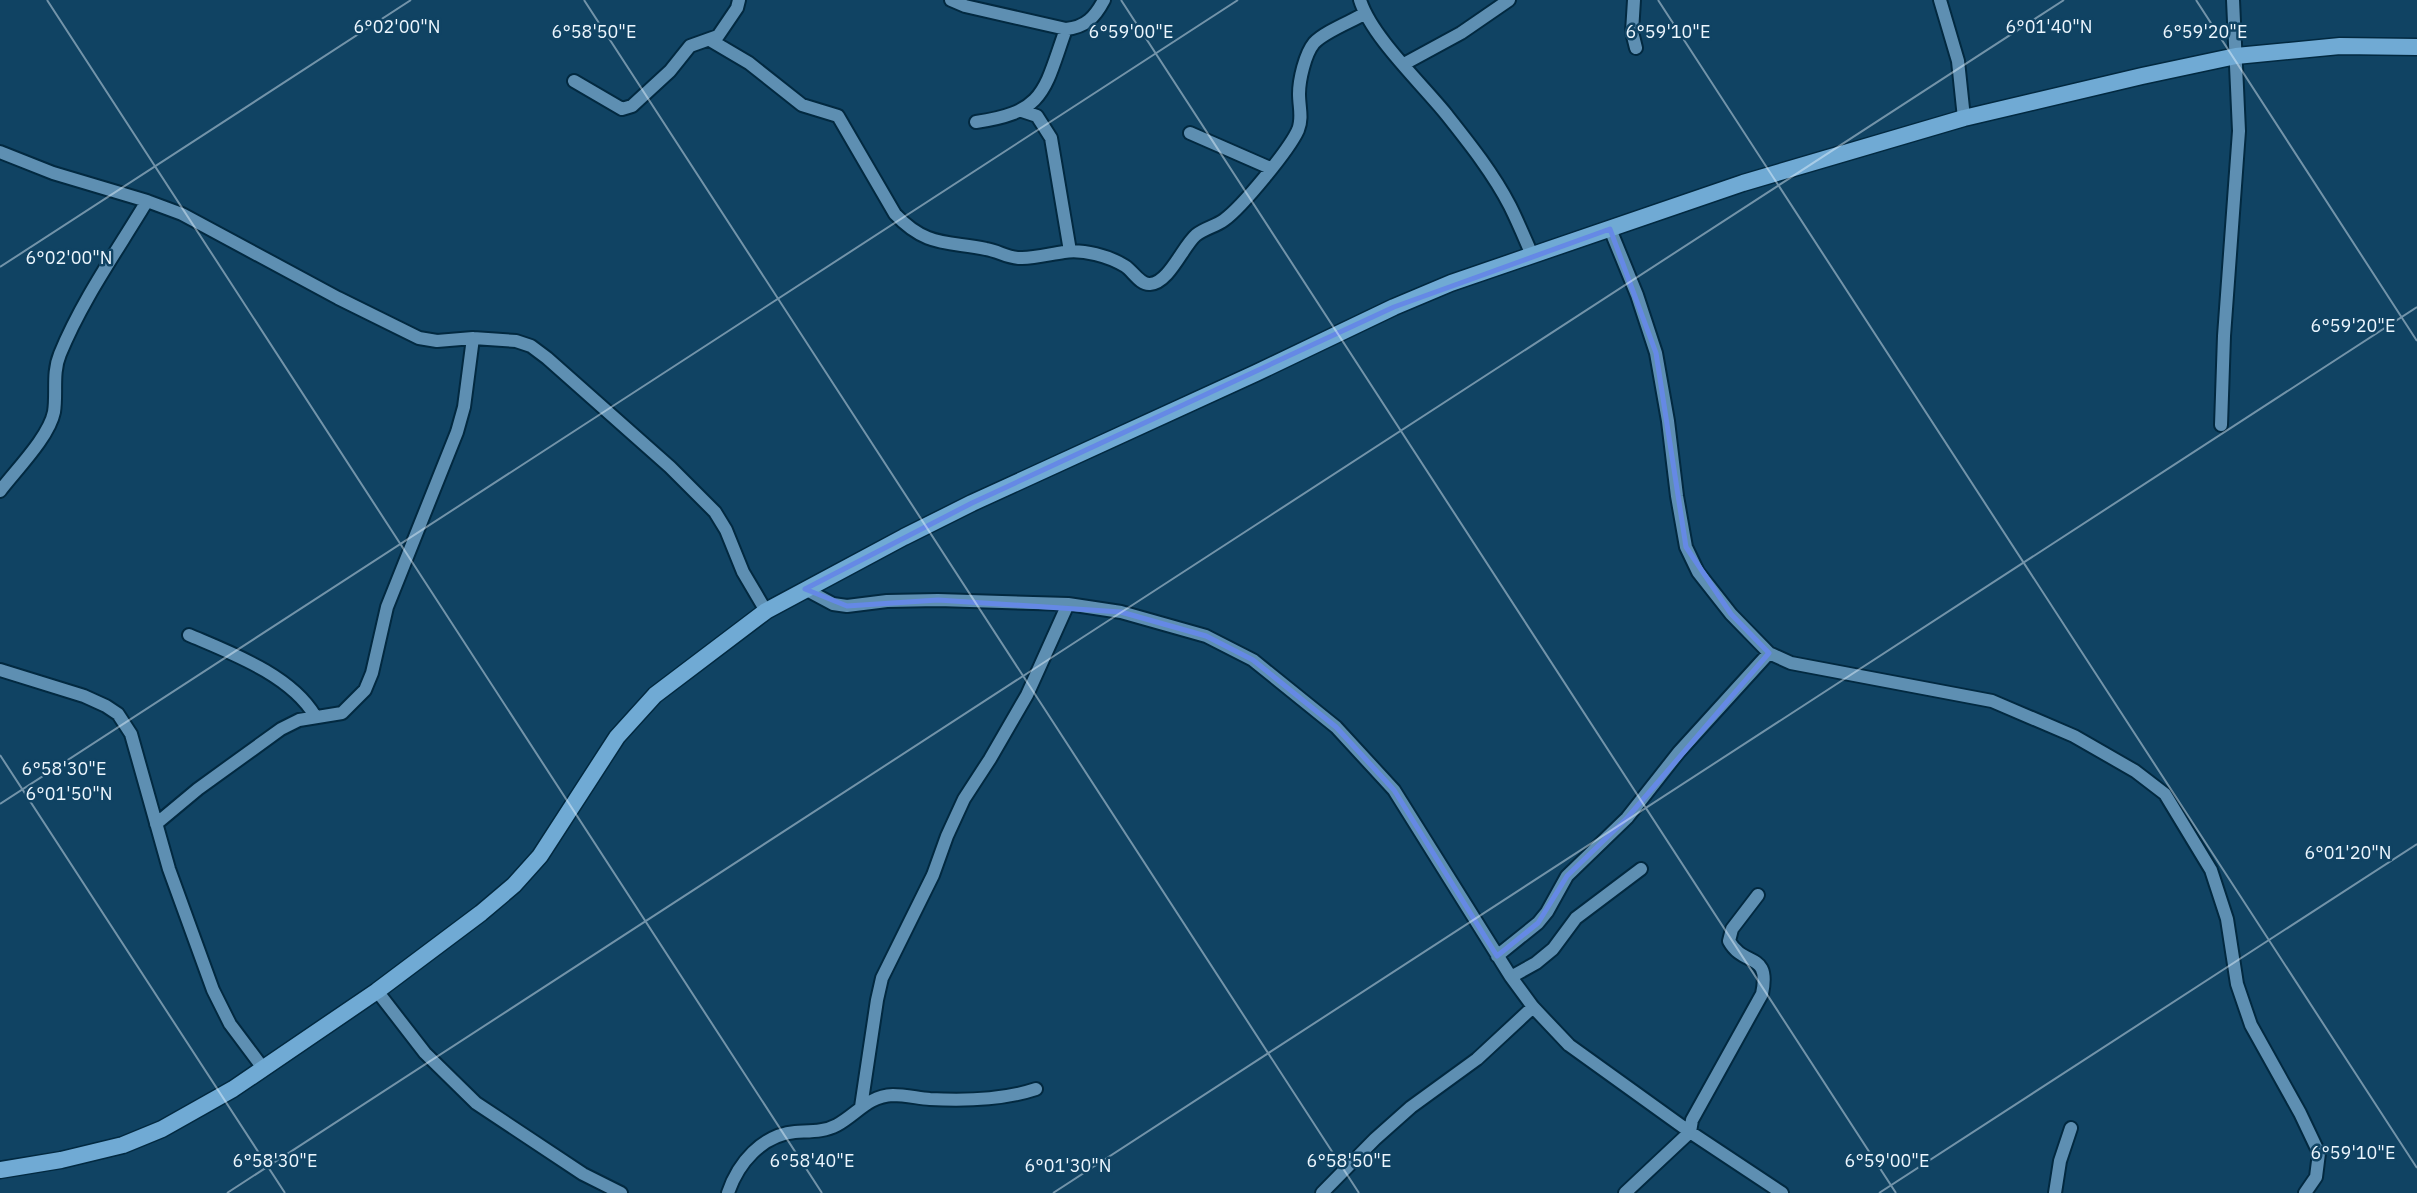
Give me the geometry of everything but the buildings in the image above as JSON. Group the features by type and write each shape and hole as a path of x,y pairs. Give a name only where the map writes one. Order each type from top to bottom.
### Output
{"main road":[{"path":"0,1170 61,1160 123,1145 162,1129 263,1068 377,991 514,885 540,856 617,737 655,695 766,611 972,503 1451,283 1802,164 1964,118 2236,56 2340,46 2417,47"}],"street":[{"path":"574,81 609,104 622,109 632,106 670,71 690,46 718,36 739,0"},
{"path":"951,0 965,6 1066,29 1078,28 1089,22 1104,0"},
{"path":"1360,0 1364,14 1490,172 1510,205 1532,255"},
{"path":"1404,64 1461,33 1509,0"},
{"path":"1634,0 1632,32 1636,48"},
{"path":"1940,0 1958,61 1964,118"},
{"path":"2221,425 2224,337 2239,131 2233,0"},
{"path":"710,40 749,63 802,106 838,116 895,214 924,237 941,244 987,249 1012,258 1070,251 1101,256 1125,266 1149,284 1158,281 1181,257 1196,235 1223,221 1233,212 1291,142 1301,123 1299,90 1313,45 1321,37 1364,14"},
{"path":"975,122 1005,118 1022,111 1037,99 1048,79 1066,29"},
{"path":"1022,111 1037,116 1051,138 1070,251"},
{"path":"1191,133 1270,168"},
{"path":"0,152 53,173 182,214 419,338 438,341 473,338 516,341 530,346 670,467 715,512 726,530 743,572 766,611"},
{"path":"0,491 45,433 54,413 54,382 58,357 76,318 147,201"},
{"path":"1610,229 1637,295 1656,354 1686,547 1698,572 1769,653 1791,663 1992,701 2074,736 2135,771 2165,794 2211,870 2227,919 2237,984 2251,1025 2300,1112 2319,1153 2316,1177 2305,1193"},
{"path":"156,824 198,789 281,729 299,720 342,713 365,690 372,673 387,607 457,432 464,407 473,338"},
{"path":"805,589 833,604 847,606 887,601 938,600 1068,604 1121,611 1206,636 1253,660 1336,727 1394,790 1511,978 1569,1045 1690,1132 1782,1193"},
{"path":"861,1107 877,1000 883,978 933,875 964,799 1027,695 1068,604"},
{"path":"189,635 232,653 280,681 296,692 315,716"},
{"path":"1497,956 1538,923 1567,876 1627,818 1679,752 1769,653"},
{"path":"0,670 84,696 118,714 131,734 181,907 213,990 230,1024 263,1068"},
{"path":"1511,978 1553,949 1576,918 1642,869"},
{"path":"1625,1193 1690,1132 1692,1119 1762,994 1765,980 1760,964 1733,948 1729,942 1732,929 1758,895"},
{"path":"377,991 425,1054 476,1103 594,1188 621,1193"},
{"path":"1322,1193 1411,1107 1476,1059 1534,1007"},
{"path":"728,1193 754,1150 771,1138 792,1132 818,1132 837,1125 876,1098 893,1095 930,1099 1013,1097 1036,1089"},
{"path":"2055,1193 2060,1161 2071,1128"}],"highlighted area":[{"path":"1610,229 1656,353 1686,547 1731,614 1769,653 1627,818 1567,876 1538,923 1497,956 1394,790 1336,727 1253,660 1206,636 1121,612 938,600 847,606 805,589 972,503 1394,307"}]}
